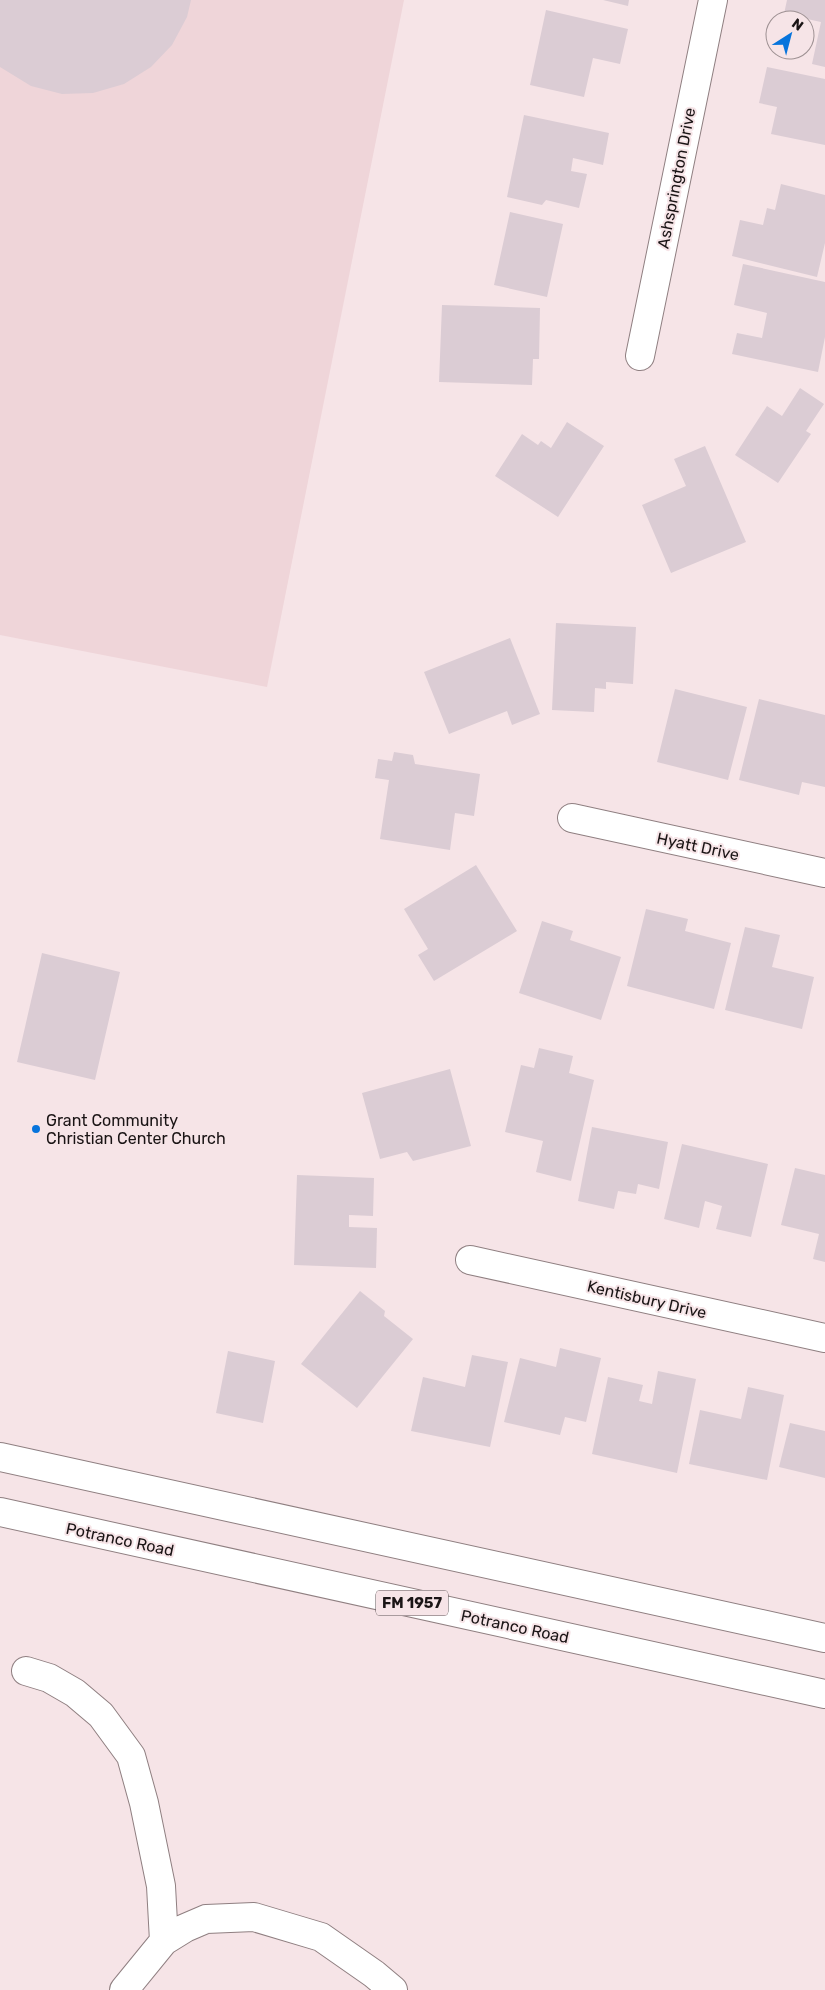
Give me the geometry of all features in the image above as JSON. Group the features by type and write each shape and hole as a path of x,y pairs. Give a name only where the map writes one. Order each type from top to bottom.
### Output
{"main road":[{"name":"Ashsprington Drive","path":"640,356 713,0"},
{"name":"Hyatt Drive","path":"572,818 825,873"},
{"name":"Kentisbury Drive","path":"470,1260 825,1338"},
{"path":"0,1457 825,1638"},
{"name":"Potranco Road","path":"0,1512 825,1694"},
{"path":"26,1671 49,1678 75,1693 101,1715 131,1756 144,1804 161,1886 164,1941"},
{"path":"124,1990 164,1941 185,1928 206,1919 254,1917 321,1937 374,1974 393,1990"}],"shaded area":[{"path":"0,0 404,0 267,687 0,635"}],"building":[{"path":"0,0 191,0 187,17 172,45 151,67 124,84 93,93 62,94 31,86 0,67"},
{"path":"603,0 629,0 628,6"},
{"path":"787,0 825,0 825,67 812,64 813,60 815,60 815,50 821,22 815,21 815,10 785,10"},
{"path":"546,10 628,29 620,64 593,58 584,97 530,85"},
{"path":"767,67 825,79 825,145 771,134 777,107 759,103"},
{"path":"524,115 609,133 603,165 573,158 571,171 587,174 579,208 546,200 542,205 507,197"},
{"path":"781,184 825,195 825,243 817,277 732,256 740,220 763,225 767,208 775,210"},
{"path":"510,212 563,224 547,297 494,285"},
{"path":"743,264 825,282 825,337 818,372 732,354 737,333 762,338 767,313 734,305"},
{"path":"442,305 540,308 539,359 533,359 532,385 439,382"},
{"path":"800,388 824,404 806,431 811,434 778,483 735,455 767,406 782,416"},
{"path":"567,422 604,446 558,517 495,476 522,434 538,445 541,441 551,448"},
{"path":"705,446 746,542 671,573 642,505 686,486 674,459"},
{"path":"556,623 636,627 633,684 606,682 606,689 595,688 594,712 552,710"},
{"path":"510,638 540,714 512,725 507,711 449,734 424,672"},
{"path":"675,689 747,707 728,780 657,762"},
{"path":"759,699 825,715 825,787 802,782 799,795 739,780"},
{"path":"394,752 413,755 415,764 480,774 474,816 455,813 450,850 380,839 389,780 375,778 378,759 392,761"},
{"path":"476,865 517,931 434,981 418,955 428,949 404,909"},
{"path":"646,909 688,919 685,931 731,943 714,1009 627,986"},
{"path":"542,921 573,931 570,940 621,957 601,1020 519,993"},
{"path":"745,927 780,935 772,967 814,977 802,1029 725,1010"},
{"path":"42,953 120,972 95,1080 17,1062"},
{"path":"539,1048 573,1056 569,1073 594,1080 571,1181 536,1172 543,1141 505,1132 521,1065 534,1068"},
{"path":"450,1069 471,1146 413,1161 407,1152 380,1159 362,1093"},
{"path":"592,1127 668,1142 659,1189 638,1184 636,1194 618,1191 614,1209 578,1201"},
{"path":"682,1144 768,1164 751,1237 716,1229 722,1206 705,1201 699,1228 664,1219"},
{"path":"795,1168 825,1175 825,1262 813,1259 819,1234 781,1225"},
{"path":"297,1175 374,1178 373,1216 349,1215 349,1227 377,1228 376,1268 294,1265"},
{"path":"360,1291 385,1311 384,1316 413,1339 357,1408 301,1364"},
{"path":"560,1348 601,1358 586,1422 565,1417 560,1435 504,1422 520,1358 556,1367"},
{"path":"228,1351 275,1361 263,1423 216,1413"},
{"path":"472,1355 508,1362 490,1447 411,1431 423,1377 465,1387"},
{"path":"658,1371 696,1379 677,1473 592,1454 608,1377 643,1385 639,1401 652,1404"},
{"path":"748,1387 784,1395 767,1480 689,1464 700,1410 741,1419"},
{"path":"790,1423 825,1431 825,1478 779,1467"}],"place":[{"name":"Grant Community Christian Center Church","path":"36,1129"}]}
